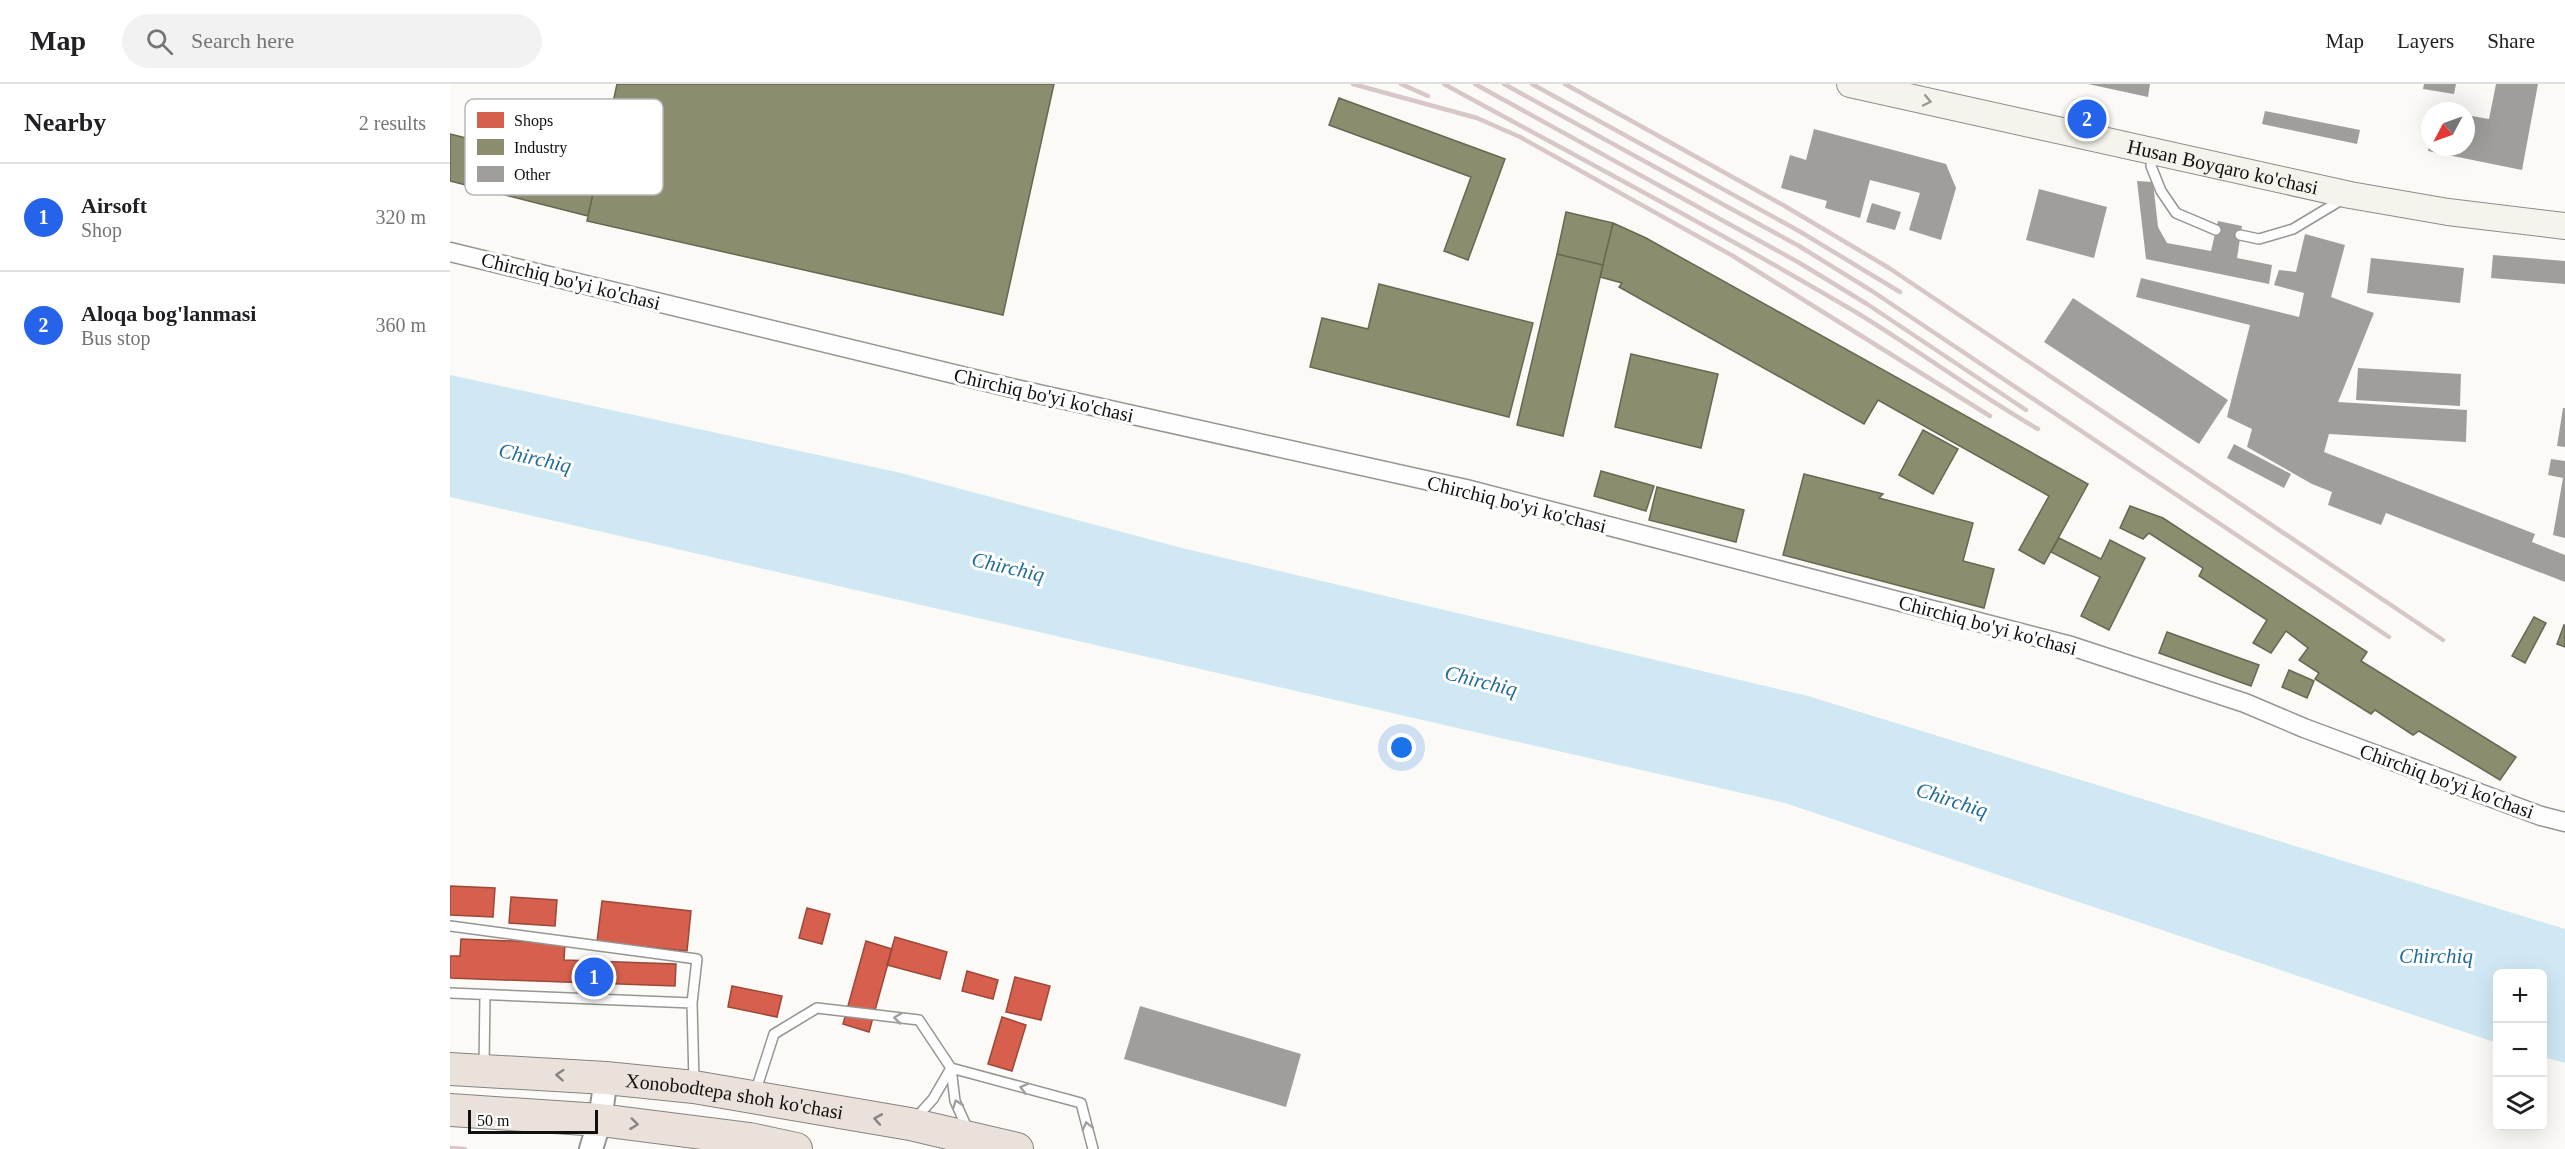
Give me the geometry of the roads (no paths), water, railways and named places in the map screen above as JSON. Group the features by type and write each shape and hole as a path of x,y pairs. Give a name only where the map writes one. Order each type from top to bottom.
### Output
{"highway":[{"name":"Xonobodtepa shoh ko'chasi","path":"450,1069 606,1078 694,1088 910,1124 1017,1149"},
{"name":"Xonobodtepa shoh ko'chasi","path":"450,1110 595,1134 750,1139 796,1149"}],"main road":[{"name":"Husan Boyqaro ko'chasi","path":"1850,84 2153,151 2352,187 2457,196 2565,210"},
{"name":"Husan Boyqaro ko'chasi","path":"1930,84 2448,212 2565,226"}],"street":[{"name":"Chirchiq bo'yi ko'chasi","path":"450,252 1004,387 1466,489 2071,646 2245,703 2304,729 2541,816 2565,822"},
{"path":"595,1134 606,1078"}],"lane":[{"path":"2153,151 2151,166 2161,191 2176,213 2216,230"},
{"path":"2240,235 2259,238 2293,229 2352,187"},
{"path":"450,926 697,959 692,1003 694,1088"},
{"path":"450,993 692,1003"},
{"path":"484,1071 485,994"},
{"path":"754,1098 774,1034 817,1008 920,1020 951,1068 955,1101 971,1137"},
{"path":"910,1124 933,1100 951,1068"},
{"path":"951,1068 1081,1103 1093,1149"}],"water":[{"name":"Chirchiq","path":"450,375 901,473 1182,548 1808,696 2565,929 2565,1063 2547,1058 2547,969 2493,969 2493,1042 1785,803 450,497"}],"railway":[{"path":"1353,84 1477,118 1520,137 1733,256 1990,416"},
{"path":"1401,84 1428,96"},
{"path":"1444,84 1702,224 1854,311 2038,429"},
{"path":"1475,84 1798,262 1867,304 2026,410"},
{"path":"1504,84 1799,246 1872,291 2389,637"},
{"path":"1532,84 1799,231 1900,292"},
{"path":"1565,84 1783,205 1889,268 2443,640"},
{"path":"450,1148 465,1149"}],"place":[{"name":"Aloqa bog'lanmasi","path":"2087,119"},
{"name":"Airsoft","path":"594,977"}]}
